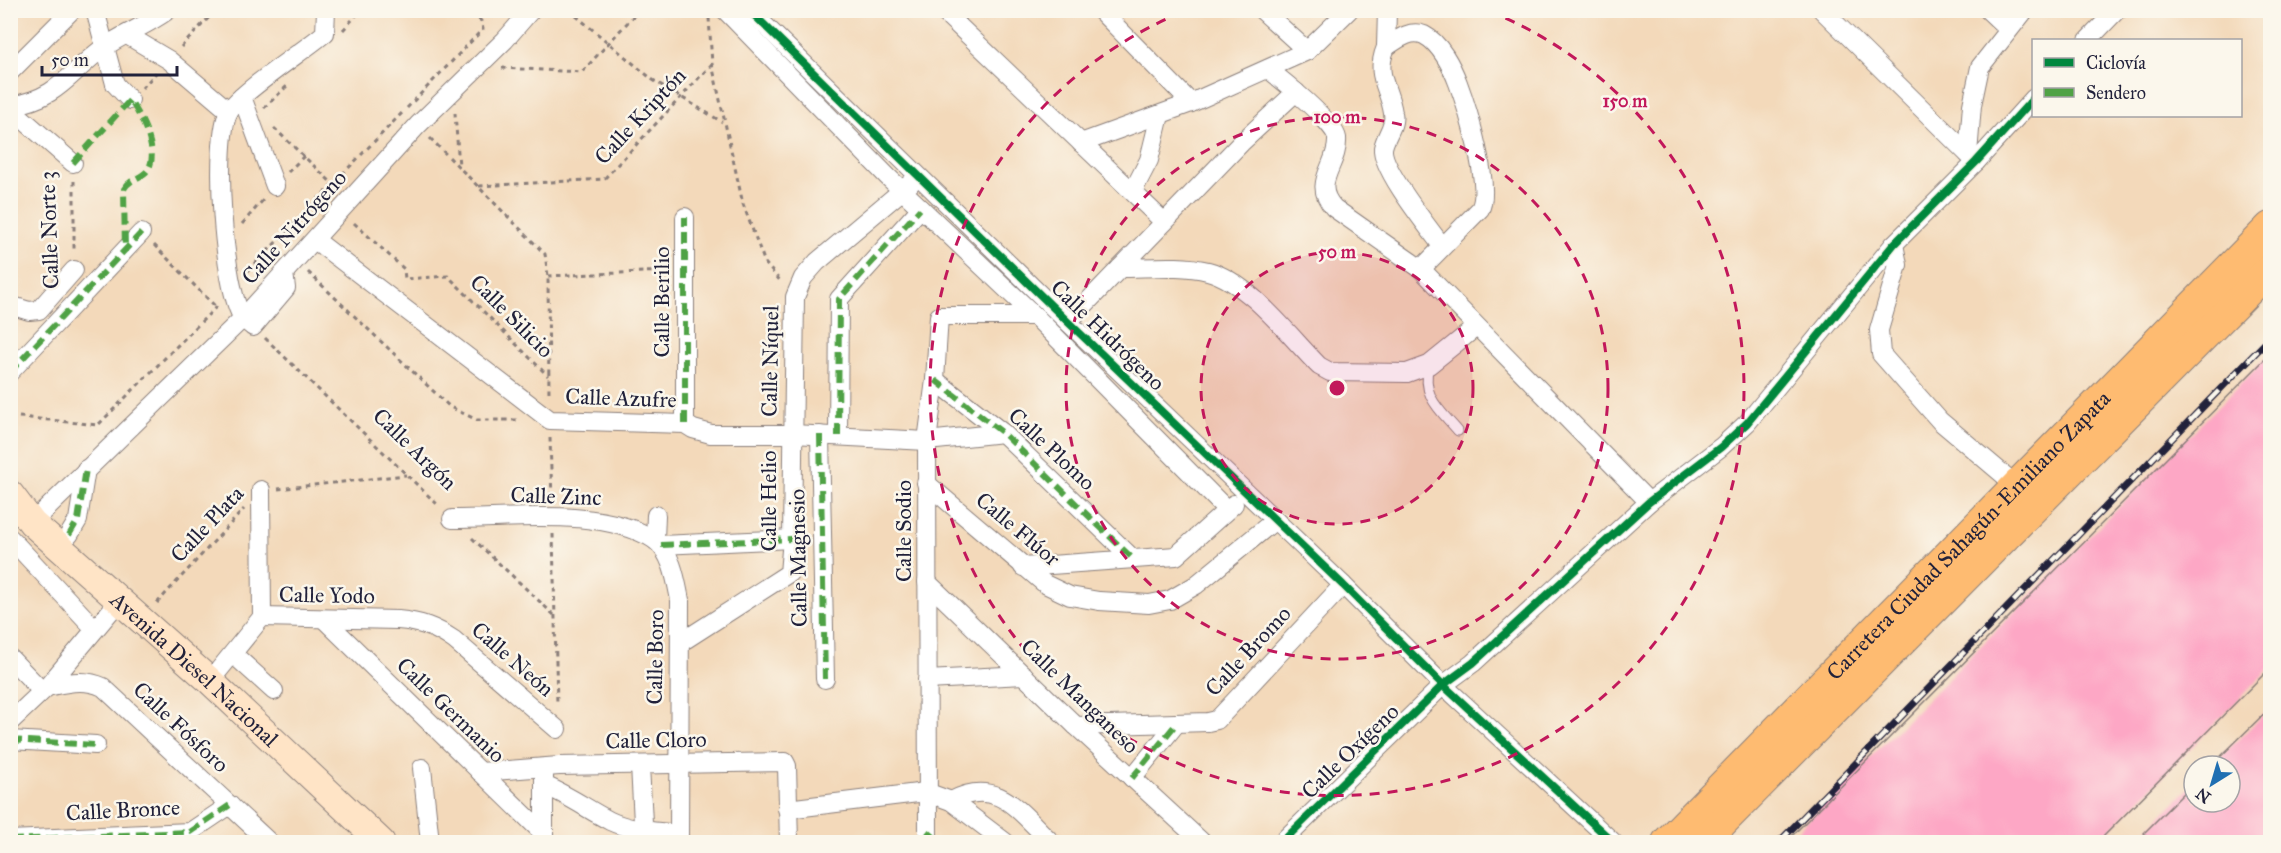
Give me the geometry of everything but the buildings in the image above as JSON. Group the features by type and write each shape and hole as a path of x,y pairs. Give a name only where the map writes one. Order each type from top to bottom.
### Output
{"main road":[{"name":"Carretera Ciudad Sahagún-Emiliano Zapata","path":"1667,843 2271,227"},
{"name":"Carretera Ciudad Sahagún-Emiliano Zapata","path":"1703,843 2271,269"}],"street":[{"path":"10,72 72,10"},
{"path":"95,10 115,84 130,100"},
{"path":"10,107 35,102 51,94 104,48 168,10"},
{"path":"248,322 232,287 221,188 224,128 235,104 325,33 326,10"},
{"path":"725,10 920,209 1035,316 1227,510"},
{"name":"Calle Hidrógeno","path":"749,10 1068,322 1343,585 1443,685 1613,843"},
{"path":"942,10 1164,222"},
{"path":"1100,10 1191,103"},
{"path":"1262,10 1307,51"},
{"path":"1082,143 1191,103 1307,51 1349,10"},
{"path":"1387,10 1386,47 1381,58 1380,74 1394,113 1394,120 1383,149 1385,159 1408,200 1442,246"},
{"path":"1822,10 1972,158"},
{"path":"1988,10 2008,29"},
{"path":"1972,158 1972,105 1980,67 2025,10"},
{"name":"Calle Nitrógeno","path":"21,531 248,322 290,267 418,125 477,67 528,12"},
{"path":"2089,39 2112,12"},
{"path":"127,35 235,104 275,186"},
{"path":"1386,47 1402,36 1423,35 1434,43 1447,59 1458,83 1479,163 1484,197 1480,209 1421,269"},
{"path":"1268,69 1296,92 1333,129 1337,137 1323,189 1325,199 1334,208 1421,269 1649,502"},
{"path":"1068,322 1164,222 1296,92"},
{"name":"Calle Oxígeno","path":"1282,843 1443,685 1473,663 1649,502 1721,447 1747,423 1894,244 1972,158 2032,100"},
{"name":"Calle Norte 3","path":"10,107 73,163"},
{"path":"1133,191 1149,160 1160,115"},
{"name":"Calle Níquel","path":"793,434 795,297 803,278 818,262 919,177"},
{"name":"Calle Magnesio","path":"825,679 829,436 839,299 920,209"},
{"name":"Calle Berilio","path":"685,217 685,424"},
{"path":"10,372 143,235"},
{"path":"315,240 550,420"},
{"path":"1894,244 1898,265 1879,330 1881,354 1940,421 2017,486"},
{"path":"1120,268 1188,268 1206,271 1230,280 1319,366 1330,372 1407,373 1429,365 1476,327"},
{"path":"10,305 29,311 39,310 74,270"},
{"name":"Calle Sodio","path":"932,839 927,792 926,483 927,441 936,380 939,316 1035,316"},
{"name":"Calle Plomo","path":"936,380 1003,433 1132,558"},
{"name":"Calle Azufre","path":"550,420 685,424 711,434 793,434 927,441 1003,433"},
{"name":"Calle Helio","path":"680,644 789,573 792,539 793,434"},
{"path":"69,535 78,520 86,469"},
{"name":"Calle Flúor","path":"926,483 1023,567 1045,584 1071,596 1149,604 1170,600 1196,585 1275,520"},
{"path":"261,490 262,617"},
{"name":"Avenida Diesel Nacional","path":"10,494 21,531 119,601 210,681 381,843"},
{"path":"1023,567 1176,556 1247,494"},
{"name":"Calle Boro","path":"656,515 658,542 674,570 680,600 677,765 679,838"},
{"name":"Calle Zinc","path":"453,519 590,518 620,524 658,542 792,539"},
{"path":"21,531 95,629"},
{"name":"Calle Manganeso","path":"927,582 1076,726 1202,843"},
{"name":"Calle Bromo","path":"1076,726 1176,724 1217,720 1343,585"},
{"path":"10,722 45,689 119,601"},
{"name":"Calle Yodo","path":"210,681 262,617 398,620 420,622 436,628"},
{"name":"Calle Germanio","path":"325,620 544,838"},
{"name":"Calle Neón","path":"436,628 454,640 557,729"},
{"path":"233,654 274,691"},
{"path":"10,658 45,689"},
{"path":"927,680 1024,675"},
{"name":"Calle Fósforo","path":"45,689 76,681 93,682 103,687 269,843"},
{"path":"1132,778 1176,724"},
{"path":"10,740 96,745"},
{"name":"Calle Cloro","path":"480,772 544,776 640,765 785,762 787,766 789,843"},
{"path":"640,765 644,836"},
{"path":"422,768 430,843"},
{"path":"544,776 563,793 611,821 644,836 679,838"},
{"path":"544,776 544,838"},
{"path":"951,801 978,791 994,794 1008,801 1051,843"},
{"path":"787,809 927,792 951,801 1005,843"},
{"name":"Calle Bronce","path":"10,840 189,832 230,805"}],"lane":[{"path":"1429,365 1425,384 1428,393 1458,431"}],"path":[{"path":"232,287 483,29 481,21 470,10"},
{"path":"569,10 607,44 679,98 723,122"},
{"path":"477,67 582,72 639,10"},
{"path":"709,10 712,64 743,204 765,263 795,297"},
{"path":"454,89 459,168"},
{"path":"270,124 333,184"},
{"path":"418,125 545,254"},
{"path":"10,416 98,425 216,307 143,235"},
{"path":"548,276 686,270"}],"railway":[{"path":"1779,842 2270,338"}],"marked path":[{"path":"73,163 130,100 144,126 152,157 145,173 124,189 125,252"},
{"path":"838,436 839,299 920,209"},
{"path":"685,217 685,424"},
{"path":"10,372 141,233"},
{"path":"935,380 1003,433 1132,558"},
{"path":"820,435 825,679"},
{"path":"69,535 78,520 86,469"},
{"path":"661,545 792,539"},
{"path":"1132,778 1176,724"},
{"path":"10,740 96,745"},
{"path":"10,840 190,832 230,805"},
{"path":"927,831 940,842"}],"cycle path":[{"path":"749,10 1068,322 1343,585 1443,685 1613,842"},
{"path":"1282,842 1443,685 1473,663 1649,502 1721,447 1747,423 1894,244 1976,162 2032,100"}]}
